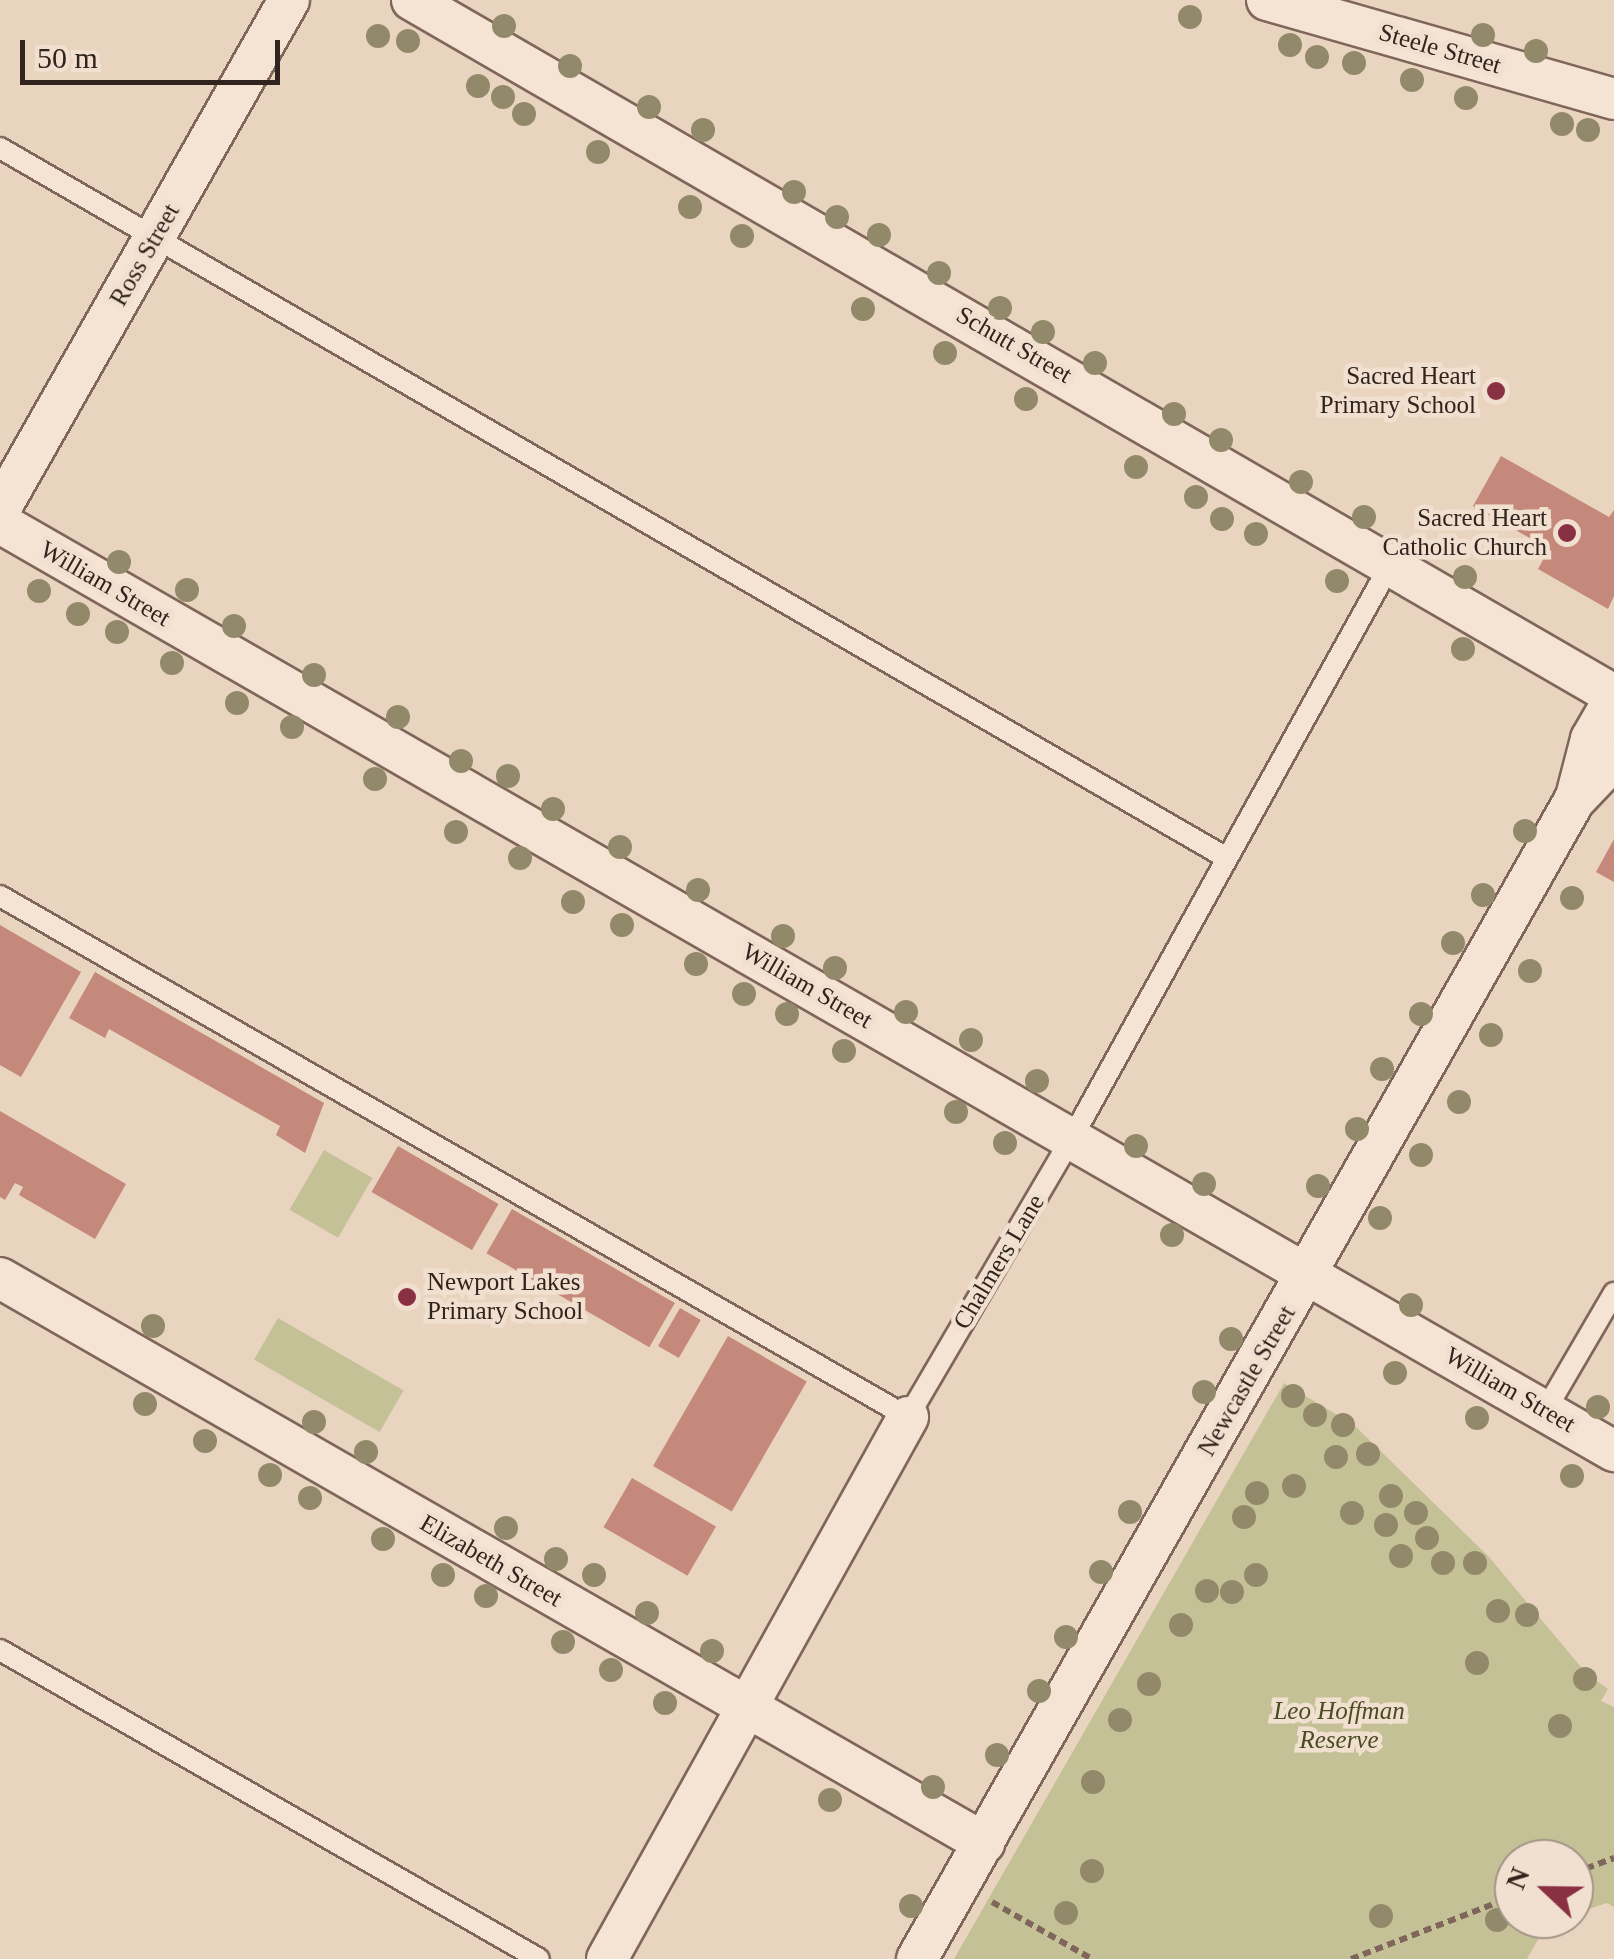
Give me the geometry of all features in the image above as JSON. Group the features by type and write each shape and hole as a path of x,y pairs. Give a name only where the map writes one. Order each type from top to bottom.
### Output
{"street":[{"name":"Ross Street","path":"0,510 290,0"},
{"name":"Schutt Street","path":"412,0 1614,697"},
{"name":"Steele Street","path":"1267,0 1614,99"},
{"name":"William Street","path":"0,523 1614,1451"},
{"name":"Newcastle Street","path":"918,1959 1574,801 1592,739 1614,697"},
{"name":"Newcastle Street","path":"1574,801 1614,759"},
{"name":"Elizabeth Street","path":"0,1278 984,1843"},
{"name":"Chalmers Lane","path":"606,1959 908,1417"}],"lane":[{"path":"0,148 1225,857"},
{"name":"Chalmers Lane","path":"908,1417 1072,1138 1390,564"},
{"path":"0,896 908,1417"},
{"path":"1545,1411 1614,1292"},
{"path":"0,1650 540,1959"}],"path":[{"path":"960,1884 1092,1959"},
{"path":"1350,1959 1494,1904"}],"green space":[{"path":"324,1150 372,1178 338,1238 290,1210"},
{"path":"278,1318 404,1390 380,1432 254,1360"},
{"name":"Leo Hoffman Reserve","path":"1284,1383 1354,1425 1489,1557 1586,1673 1608,1689 1601,1701 1614,1707 1614,1907 1607,1903 1594,1907 1594,1839 1494,1839 1494,1939 1538,1939 1527,1959 954,1959"}],"building":[{"name":"Sacred Heart Catholic Church","path":"1501,456 1609,517 1614,510 1614,596 1608,609 1538,569 1549,549 1473,506"},
{"path":"1614,839 1614,882 1596,872"},
{"path":"0,925 81,972 21,1077 0,1065"},
{"path":"95,972 324,1103 305,1153 276,1135 280,1126 109,1029 105,1038 69,1018"},
{"path":"0,1111 126,1184 95,1239 19,1195 23,1187 15,1183 5,1200 0,1197"},
{"path":"398,1146 498,1204 472,1250 371,1192"},
{"path":"512,1209 675,1303 649,1347 487,1253"},
{"path":"680,1308 701,1320 679,1358 658,1346"},
{"path":"728,1336 807,1382 732,1511 653,1466"},
{"path":"632,1478 716,1526 688,1576 604,1527"}],"place":[{"name":"Sacred Heart Primary School","path":"1496,391"},
{"name":"Sacred Heart Catholic Church","path":"1567,533"},
{"name":"Newport Lakes Primary School","path":"407,1297"}]}
